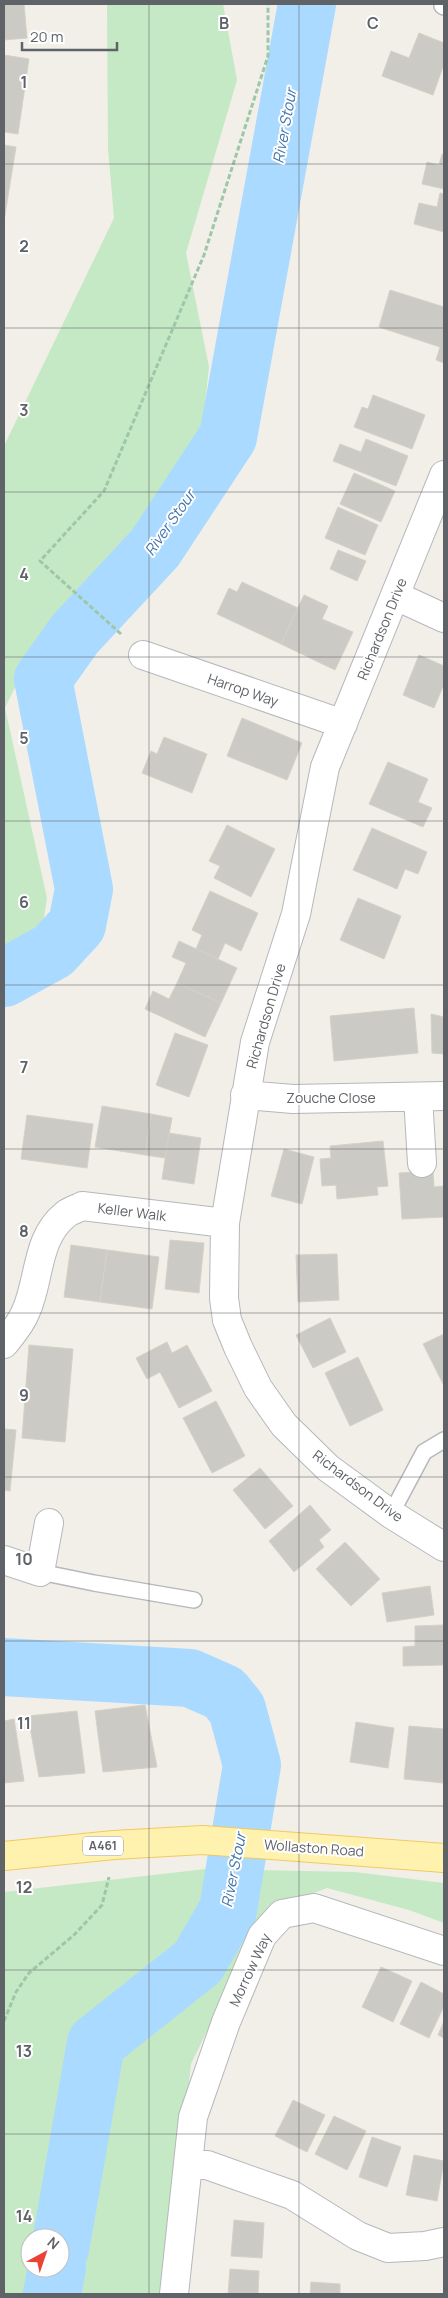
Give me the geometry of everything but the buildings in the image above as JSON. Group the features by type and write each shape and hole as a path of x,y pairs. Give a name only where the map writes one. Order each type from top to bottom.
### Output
{"main road":[{"name":"Wollaston Road","path":"4,1856 114,1845 203,1840 444,1858"}],"street":[{"name":"Richardson Drive","path":"444,475 325,767 296,914 255,1042 225,1223 224,1298 227,1320 258,1388 284,1426 328,1468 390,1514 444,1547"},
{"path":"396,596 444,618"},
{"name":"Harrop Way","path":"143,655 343,724"},
{"name":"Zouche Close","path":"245,1095 293,1099 444,1096"},
{"path":"418,1097 422,1163"},
{"name":"Keller Walk","path":"4,1344 26,1312 35,1284 39,1258 53,1228 65,1214 82,1206 225,1223"},
{"path":"4,1560 40,1572 49,1523"},
{"name":"Morrow Way","path":"174,2294 193,2117 226,2022 262,1936 282,1914 314,1908 444,1952"},
{"path":"188,2165 208,2165 292,2195 358,2236 388,2248 425,2246 444,2242"}],"lane":[{"path":"390,1514 424,1452 444,1440"},
{"path":"40,1572 113,1587 194,1600"}],"path":[{"path":"116,629 40,561 104,491 204,255 268,56 268,4"},
{"path":"4,2021 16,1992 30,1973 74,1935 102,1905 110,1871"}],"green space":[{"path":"107,4 223,4 237,80 186,253 209,367 201,438 143,540 41,633 5,708 47,898 40,943 4,961 4,446 114,218 108,148"},
{"path":"206,1869 355,1872 444,1883 444,1923 409,1910 327,1888 271,1909 254,1934 191,2064 166,2294 4,2294 4,1892"}],"waterway":[{"name":"River Stour","path":"4,978 53,951 77,925 84,889 43,679 75,634 155,548 228,437 307,4"},
{"name":"River Stour","path":"4,1667 190,1678 224,1693 237,1709 252,1765 228,1910 198,1962 96,2043 64,2228"},
{"name":"River Stour","path":"52,2294 55,2278"}]}
